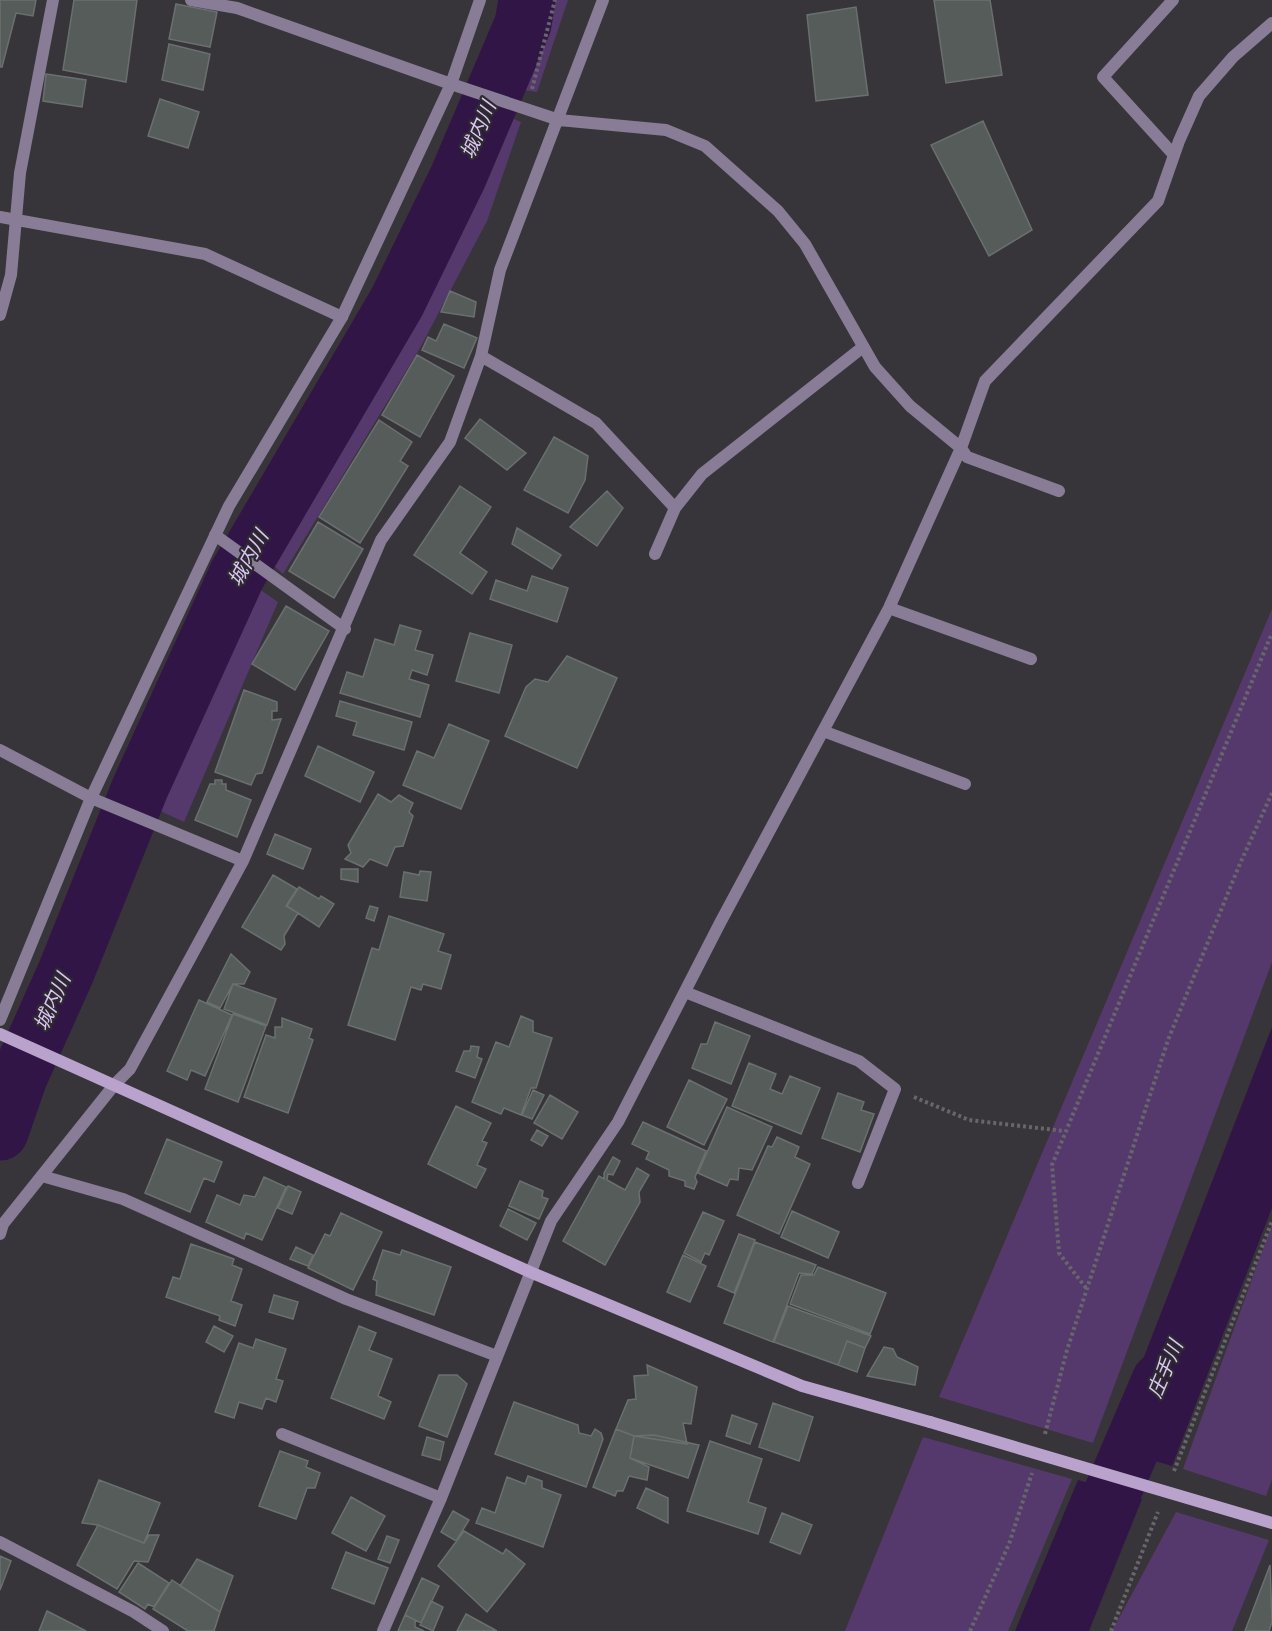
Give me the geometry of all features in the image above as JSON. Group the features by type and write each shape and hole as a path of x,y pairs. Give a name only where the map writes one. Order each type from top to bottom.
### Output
{"street":[{"path":"0,315 11,275 20,173 52,0"},
{"path":"191,0 237,8 473,92 559,120 666,130 705,146 778,211 804,244 875,367 910,406 961,448 967,456 1059,490"},
{"path":"0,1020 91,798 229,506 342,317 451,84 480,0"},
{"path":"0,1234 3,1224 115,1084 130,1069 243,861 345,629 381,540 450,442 481,356 500,270 603,0"},
{"path":"1173,0 1103,77 1174,156"},
{"path":"383,1631 441,1498 551,1221 618,1122 889,608 961,448 985,381 1158,201 1199,96 1233,57 1272,23"},
{"path":"0,217 205,254 342,317"},
{"path":"655,554 675,508 702,474 863,347"},
{"path":"481,356 596,423 675,508"},
{"path":"215,535 345,629"},
{"path":"889,608 1031,659"},
{"path":"823,732 965,784"},
{"path":"0,750 91,798 243,861"},
{"path":"685,992 859,1061 895,1089 858,1183"},
{"path":"0,1034 530,1272 802,1386 1272,1523"},
{"path":"42,1176 123,1199 346,1299 497,1356"},
{"path":"282,1434 441,1498"},
{"path":"0,1542 134,1612 163,1631"}],"path":[{"path":"525,109 555,0"},
{"path":"1087,1288 1059,1253 1052,1165 1064,1131 1272,633"},
{"path":"1044,1438 1087,1288 1168,1040 1239,866 1272,793"},
{"path":"895,1089 969,1120 1064,1131"},
{"path":"1171,1480 1272,1221"},
{"path":"970,1631 1009,1544 1033,1470"},
{"path":"1111,1631 1162,1501"}],"shaded area":[{"path":"536,0 568,0 537,92 510,88"},
{"path":"500,113 521,122 487,221 420,348 283,574 266,559 369,386 454,225"},
{"path":"252,584 278,602 184,822 154,808"},
{"path":"1272,609 1272,962 1093,1443 939,1397"},
{"path":"1272,1224 1272,1479 1266,1496 1183,1469"},
{"path":"923,1437 1072,1479 1008,1631 845,1631"},
{"path":"1176,1512 1269,1540 1232,1631 1112,1631"}],"water":[{"path":"1272,1027 1272,1208 1172,1466 1109,1447"},
{"path":"1078,1480 1142,1499 1089,1631 1015,1631"}],"building":[{"path":"0,0 36,0 33,16 16,13 2,67 0,67"},
{"path":"74,0 137,0 126,82 63,70"},
{"path":"934,0 990,0 1002,75 946,83"},
{"path":"176,4 217,12 210,47 169,39"},
{"path":"856,7 868,95 816,101 807,15"},
{"path":"169,44 210,54 203,90 162,80"},
{"path":"46,74 86,80 82,107 43,101"},
{"path":"160,99 199,112 188,148 148,136"},
{"path":"983,121 1032,230 989,256 931,145"},
{"path":"450,291 476,302 474,317 441,312"},
{"path":"444,324 477,338 464,368 422,350 428,337 436,341"},
{"path":"417,355 454,376 420,437 382,415"},
{"path":"480,419 526,453 507,470 465,438"},
{"path":"379,420 412,442 400,461 408,466 360,543 319,517"},
{"path":"554,437 588,456 585,480 568,513 524,490"},
{"path":"460,486 491,507 460,553 487,572 472,594 414,555"},
{"path":"607,491 623,508 597,546 570,527"},
{"path":"318,522 363,549 334,598 289,571"},
{"path":"517,528 561,555 552,569 512,544"},
{"path":"532,576 568,588 557,622 490,599 496,580 527,591"},
{"path":"286,606 329,631 295,690 252,664"},
{"path":"400,625 421,631 415,650 433,655 427,675 412,670 409,679 429,685 420,717 340,693 347,672 363,677 375,639 394,645"},
{"path":"470,633 512,645 499,693 456,681"},
{"path":"567,656 617,678 577,768 505,736 526,687 535,679 548,682"},
{"path":"244,690 277,702 277,711 272,711 272,720 281,719 262,773 256,774 251,785 215,772"},
{"path":"340,701 412,722 404,750 353,735 357,722 336,716"},
{"path":"449,724 489,741 461,809 403,785 417,751 434,758"},
{"path":"318,746 374,772 360,802 305,776"},
{"path":"215,780 222,780 222,784 226,784 226,790 251,800 237,837 195,820 210,784 215,784"},
{"path":"378,794 391,802 399,795 413,803 409,812 413,816 403,846 395,847 387,866 370,859 363,867 345,859 351,853 348,845"},
{"path":"275,834 311,849 303,869 267,854"},
{"path":"341,869 358,869 358,882 341,879"},
{"path":"420,871 431,872 427,901 400,897 404,872 419,875"},
{"path":"273,875 297,889 286,906 298,913 284,936 285,944 281,950 242,927"},
{"path":"299,887 319,899 321,896 334,904 319,927 287,906"},
{"path":"370,906 378,908 374,921 366,918"},
{"path":"389,916 444,934 438,951 451,955 441,989 423,984 421,990 411,987 395,1040 348,1025 372,948 379,950"},
{"path":"231,954 250,972 244,984 233,984 220,1008 207,1002"},
{"path":"233,984 276,999 267,1025 224,1009"},
{"path":"199,1000 232,1015 205,1076 191,1070 187,1080 167,1071"},
{"path":"233,1014 266,1026 238,1102 205,1089"},
{"path":"521,1016 533,1021 533,1032 552,1038 536,1088 531,1088 521,1115 504,1108 501,1114 472,1102 496,1042 509,1047"},
{"path":"282,1018 312,1029 309,1038 313,1040 288,1113 244,1097 266,1035 275,1038 275,1027 282,1027"},
{"path":"715,1022 750,1036 731,1084 692,1068 701,1044 707,1044"},
{"path":"471,1046 479,1047 477,1057 482,1059 475,1078 456,1071 464,1051 470,1051"},
{"path":"749,1063 776,1074 770,1089 782,1094 790,1076 820,1088 801,1134 732,1106"},
{"path":"689,1080 727,1099 704,1145 667,1127"},
{"path":"533,1090 544,1095 532,1119 522,1115"},
{"path":"838,1093 864,1102 861,1110 874,1114 860,1152 822,1138"},
{"path":"550,1095 578,1112 562,1139 534,1123"},
{"path":"456,1106 491,1123 482,1141 487,1143 477,1165 486,1169 476,1188 428,1164"},
{"path":"727,1107 772,1127 752,1170 739,1168 738,1180 730,1179 727,1186 698,1173"},
{"path":"643,1122 706,1151 695,1177 697,1182 694,1189 685,1186 685,1181 669,1176 669,1170 646,1159 649,1152 632,1144"},
{"path":"537,1130 548,1136 542,1146 531,1140"},
{"path":"777,1137 799,1147 795,1157 810,1164 779,1234 737,1215 768,1146 772,1147"},
{"path":"167,1139 222,1162 214,1182 204,1178 190,1212 145,1193"},
{"path":"613,1157 620,1161 613,1175 608,1174 607,1180 625,1190 637,1168 649,1175 639,1192 640,1202 605,1265 563,1241 599,1176 604,1179 604,1173"},
{"path":"264,1177 286,1187 262,1240 246,1233 244,1239 206,1222 217,1195 240,1205 244,1195 255,1197"},
{"path":"520,1181 543,1191 542,1197 548,1199 539,1219 509,1206"},
{"path":"288,1186 301,1192 292,1214 278,1208"},
{"path":"508,1209 536,1223 527,1240 500,1226"},
{"path":"792,1211 839,1232 828,1258 781,1237"},
{"path":"703,1212 724,1221 709,1255 705,1253 701,1262 684,1253"},
{"path":"341,1213 382,1232 353,1290 308,1268 325,1234 330,1236"},
{"path":"739,1234 755,1240 734,1293 718,1286"},
{"path":"755,1242 816,1265 812,1274 799,1273 773,1342 724,1323"},
{"path":"191,1244 234,1259 232,1265 242,1269 231,1301 242,1305 235,1326 219,1320 220,1316 166,1297 173,1277 180,1279"},
{"path":"296,1247 313,1255 308,1266 290,1259"},
{"path":"383,1250 400,1255 402,1250 451,1267 434,1315 376,1295 377,1281 373,1279"},
{"path":"683,1255 706,1266 690,1302 667,1292"},
{"path":"818,1267 886,1293 870,1334 790,1304 801,1275 814,1275"},
{"path":"274,1295 298,1302 293,1319 269,1312"},
{"path":"788,1306 871,1336 865,1348 847,1341 838,1365 774,1342"},
{"path":"214,1326 233,1336 224,1352 206,1342"},
{"path":"359,1326 376,1333 369,1350 392,1359 378,1396 391,1402 384,1419 331,1398"},
{"path":"256,1339 286,1349 276,1379 283,1381 276,1402 266,1398 262,1409 239,1402 234,1418 215,1412 239,1343 253,1348"},
{"path":"847,1341 865,1348 857,1372 838,1365"},
{"path":"884,1347 893,1349 897,1357 918,1367 915,1385 867,1376"},
{"path":"647,1365 697,1387 691,1424 683,1423 687,1444 634,1436 616,1429 628,1400 636,1399 634,1376 648,1375"},
{"path":"439,1375 457,1375 467,1384 447,1437 419,1426"},
{"path":"514,1402 578,1425 579,1433 591,1436 595,1429 601,1433 603,1439 586,1487 495,1454"},
{"path":"773,1403 813,1417 799,1461 759,1447"},
{"path":"732,1415 757,1424 750,1444 726,1436"},
{"path":"616,1429 634,1436 630,1458 649,1467 647,1480 629,1476 623,1491 617,1491 615,1496 593,1487"},
{"path":"654,1435 699,1445 688,1478 630,1458 634,1436"},
{"path":"427,1437 444,1442 440,1460 422,1455"},
{"path":"710,1441 762,1459 748,1502 766,1508 758,1534 687,1511"},
{"path":"280,1451 308,1461 306,1467 320,1473 315,1488 307,1488 296,1519 259,1506"},
{"path":"528,1476 542,1481 542,1488 561,1495 543,1547 476,1523 482,1508 495,1513 507,1477 525,1484"},
{"path":"99,1480 160,1503 144,1543 98,1525 82,1523"},
{"path":"646,1488 668,1498 668,1523 637,1508"},
{"path":"351,1497 385,1516 366,1551 332,1533"},
{"path":"453,1511 469,1520 456,1541 441,1532"},
{"path":"782,1513 812,1525 800,1554 770,1542"},
{"path":"98,1525 144,1543 149,1535 159,1535 148,1562 134,1561 117,1589 77,1565"},
{"path":"464,1531 503,1554 506,1549 525,1564 487,1612 438,1566"},
{"path":"387,1536 399,1540 390,1563 378,1559"},
{"path":"346,1552 388,1568 374,1604 332,1588"},
{"path":"0,1556 11,1561 0,1590"},
{"path":"197,1559 233,1576 220,1612 180,1586"},
{"path":"138,1563 169,1583 154,1607 148,1604 145,1609 119,1592"},
{"path":"1270,1565 1272,1622 1269,1631 1245,1631"},
{"path":"422,1578 439,1586 421,1623 405,1615"},
{"path":"172,1580 220,1612 214,1631 188,1631 153,1609"},
{"path":"431,1601 443,1607 433,1631 420,1625"},
{"path":"47,1611 86,1631 39,1631"},
{"path":"466,1614 497,1631 457,1631"},
{"path":"405,1615 415,1620 415,1627 424,1631 398,1631"}],"waterway":[{"name":"城内川","path":"0,1132 19,1077 66,972 140,788 237,575 397,302 458,177 523,24 527,0"},
{"name":"庄手川","path":"1053,1631 1160,1381"}]}
